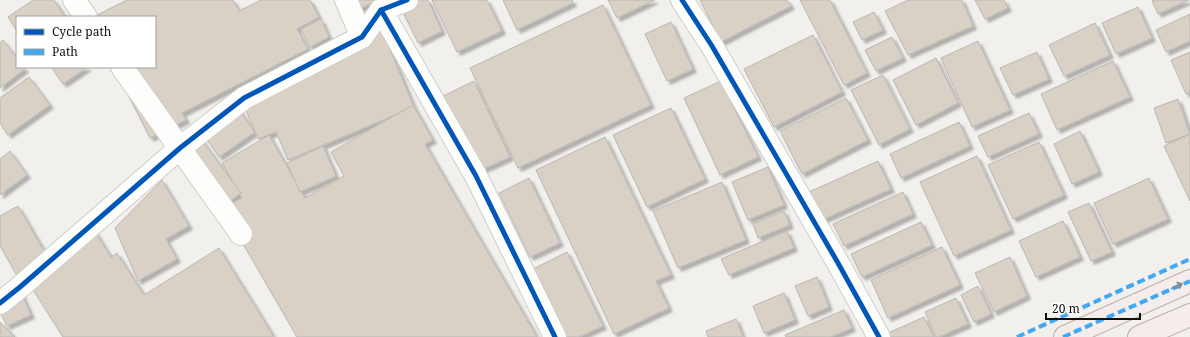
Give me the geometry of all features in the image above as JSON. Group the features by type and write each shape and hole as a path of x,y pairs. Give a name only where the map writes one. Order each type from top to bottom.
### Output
{"main road":[{"path":"1065,337 1190,281"},
{"path":"1139,337 1190,315"}],"street":[{"path":"74,0 85,16"},
{"path":"346,0 362,37"},
{"path":"0,303 180,148 244,98 362,37 381,10 407,0"},
{"path":"682,0 728,73 879,337"},
{"path":"381,10 476,176 555,337"},
{"path":"123,68 241,234"}],"building":[{"path":"33,0 54,0 64,16 16,16 16,29 8,17"},
{"path":"127,0 233,0 239,11 261,0 310,0 319,17 297,29 308,49 182,113 186,120 150,138 115,68 156,68 156,16 95,16"},
{"path":"353,0 378,0 357,10"},
{"path":"419,0 428,0 442,31 418,43 401,8"},
{"path":"432,0 487,0 502,31 457,52"},
{"path":"503,0 572,0 573,3 517,30"},
{"path":"608,0 655,0 617,18"},
{"path":"700,0 787,0 791,6 721,42"},
{"path":"800,0 830,0 867,73 844,85"},
{"path":"908,0 962,0 973,26 908,55 885,11"},
{"path":"975,0 1004,0 1008,8 985,19"},
{"path":"1189,0 1158,14 1152,1"},
{"path":"603,5 651,105 518,168 470,68"},
{"path":"1138,7 1152,38 1116,54 1102,23"},
{"path":"874,12 883,30 862,40 853,22"},
{"path":"1190,14 1190,41 1166,52 1156,30"},
{"path":"321,19 329,37 310,47 301,29"},
{"path":"671,22 693,69 667,81 645,34"},
{"path":"1095,23 1110,55 1064,76 1049,45"},
{"path":"382,31 414,107 288,160 276,132 258,139 238,91"},
{"path":"813,35 842,92 774,127 744,69"},
{"path":"892,37 903,58 876,71 865,50"},
{"path":"3,40 16,57 16,68 25,69 0,88 0,43"},
{"path":"978,41 1010,110 972,127 941,58"},
{"path":"1037,52 1049,79 1013,95 1000,68"},
{"path":"1190,52 1190,92 1186,94 1171,60"},
{"path":"936,58 958,103 916,125 893,80"},
{"path":"1113,61 1130,97 1057,130 1041,94"},
{"path":"52,68 87,68 63,84"},
{"path":"883,75 910,129 879,145 851,90"},
{"path":"29,77 50,105 8,135 0,123 0,98"},
{"path":"474,81 510,157 477,172 441,97"},
{"path":"721,81 758,157 720,175 684,98"},
{"path":"846,98 868,140 802,174 780,131"},
{"path":"1178,99 1190,134 1166,143 1154,108"},
{"path":"234,102 255,132 219,157 198,126"},
{"path":"413,105 433,140 425,144 537,337 297,337 223,209 242,198 222,163 269,135 305,198 344,176 331,152"},
{"path":"671,108 705,179 647,207 613,135"},
{"path":"1029,113 1039,134 988,157 978,136"},
{"path":"959,122 970,146 901,178 890,154"},
{"path":"193,128 241,193 214,213 166,148"},
{"path":"1080,131 1099,172 1072,184 1054,144"},
{"path":"1190,134 1190,201 1164,146"},
{"path":"605,137 671,275 656,281 669,308 614,334 536,170"},
{"path":"1039,142 1064,195 1013,219 988,165"},
{"path":"323,146 336,176 300,192 287,163"},
{"path":"10,151 27,175 0,195 0,159"},
{"path":"977,156 1011,230 954,256 920,182"},
{"path":"878,161 891,189 822,220 809,192"},
{"path":"768,167 784,205 748,220 732,182"},
{"path":"529,178 560,243 530,257 499,193"},
{"path":"1149,178 1168,219 1113,244 1094,203"},
{"path":"162,180 189,226 166,239 177,259 138,281 115,228"},
{"path":"722,182 746,240 678,268 653,211"},
{"path":"903,192 913,214 844,246 833,224"},
{"path":"1089,203 1112,252 1091,261 1068,212"},
{"path":"18,206 50,261 19,279 0,246 0,216"},
{"path":"784,211 790,225 758,238 753,224"},
{"path":"1063,221 1080,257 1036,277 1019,241"},
{"path":"921,222 932,245 862,277 851,254"},
{"path":"93,228 111,257 117,253 144,295 219,248 274,337 63,337 27,280"},
{"path":"787,231 794,248 729,275 721,259"},
{"path":"942,247 960,285 888,318 871,280"},
{"path":"567,252 603,326 579,337 566,337 533,269"},
{"path":"1010,257 1027,296 994,312 975,273"},
{"path":"817,277 829,307 808,316 795,286"},
{"path":"978,286 991,314 974,322 961,295"},
{"path":"20,290 31,315 7,326 0,312"},
{"path":"784,293 795,320 764,333 753,306"},
{"path":"956,298 968,324 936,337 925,312"},
{"path":"844,310 852,328 831,337 786,337 785,335"},
{"path":"924,317 934,337 890,337 888,333"},
{"path":"736,319 743,337 708,337 706,331"},
{"path":"0,322 15,337 0,337"}],"marked path":[{"path":"1017,337 1190,259"},
{"path":"1063,337 1190,281"}],"cycle path":[{"path":"0,303 180,148 244,98 362,37 381,10 407,0"},
{"path":"682,0 712,46 838,263 879,337"},
{"path":"381,10 476,176 555,337"}]}
